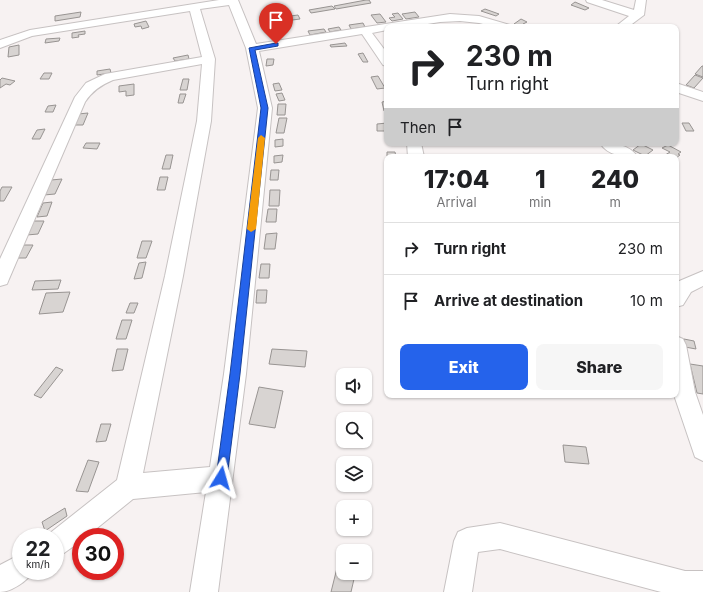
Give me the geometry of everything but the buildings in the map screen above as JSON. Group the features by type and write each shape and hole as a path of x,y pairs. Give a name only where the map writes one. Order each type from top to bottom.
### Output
{"street":[{"path":"0,44 30,33 233,0 252,48 265,108 235,374 204,592"},
{"path":"591,0 638,15"},
{"path":"625,24 638,15 641,0"},
{"path":"128,487 172,290 204,121 209,59 194,7"},
{"path":"408,24 455,17 484,20 497,24"},
{"path":"252,48 384,28"},
{"path":"365,31 384,58"},
{"path":"0,279 78,102 86,89 96,82 110,77 209,59"},
{"path":"679,88 703,97"},
{"path":"612,146 625,154"},
{"path":"679,295 684,287 703,278"},
{"path":"679,363 684,392 703,448"},
{"path":"64,537 128,487 221,478"},
{"path":"458,592 467,542 500,536 685,584 703,586"},
{"path":"0,581 12,573"}],"slow traffic":[{"path":"251,229 261,138"}],"route":[{"path":"221,478 235,374 265,108 252,48 276,44"}]}
